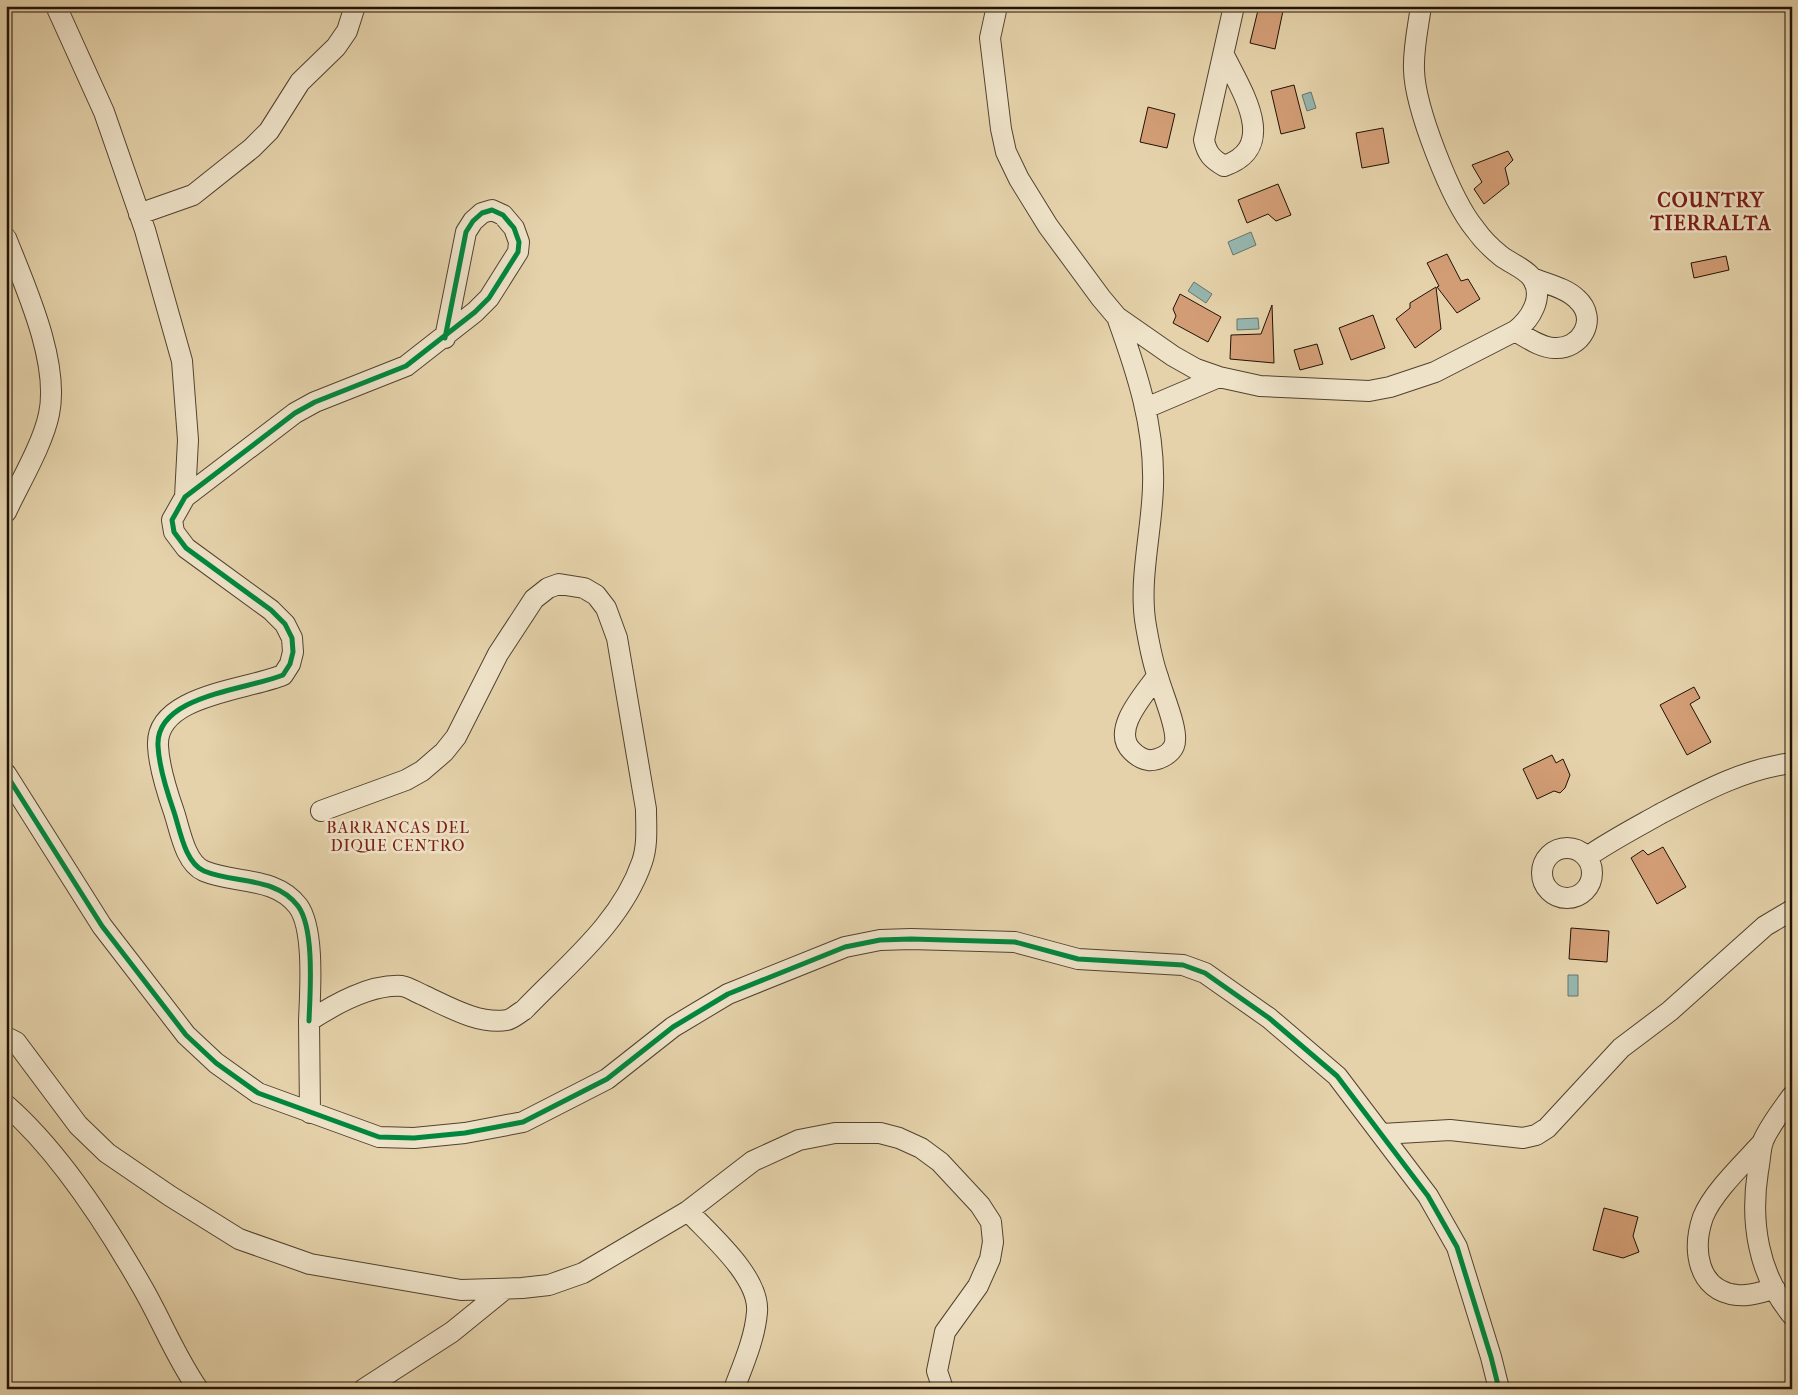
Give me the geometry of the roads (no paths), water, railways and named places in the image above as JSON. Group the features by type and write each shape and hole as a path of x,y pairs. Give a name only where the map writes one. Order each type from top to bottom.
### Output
{"street":[{"path":"56,6 104,112 139,214 182,361 188,440 185,497"},
{"path":"139,214 193,195 252,148 269,131 300,82 336,47 347,31 355,6"},
{"path":"997,6 990,38 1001,130 1006,152 1019,178 1048,226 1100,298 1117,317 1173,356 1196,369 1220,377 1260,386 1368,391 1390,388 1435,372 1515,331 1526,322 1533,310 1536,296 1532,278"},
{"path":"1224,54 1252,114 1254,136 1249,149 1238,161 1224,166 1214,160 1206,151 1204,140 1206,126 1216,95 1224,54 1234,6"},
{"path":"1421,6 1414,47 1414,72 1420,101 1451,189 1470,222 1488,244 1532,278 1578,299 1586,310 1588,322 1585,332 1575,342 1563,348 1551,348 1515,331"},
{"path":"310,1113 309,1022 311,967 305,920 298,906 287,896 266,884 204,871 196,865 190,857 160,763 157,745 164,722 172,713 189,702 283,675 290,664 293,652 292,638 285,624 271,610 186,548 174,532 172,520 185,497 295,413 315,402 406,366 445,338 489,298 518,252 519,242 514,228 503,215 492,210 482,213 473,220 466,232 445,338"},
{"path":"6,238 34,307 47,361 51,390 49,414 44,430 6,512"},
{"path":"1117,317 1146,408 1153,486 1144,602 1146,625 1157,676"},
{"path":"1146,408 1220,377"},
{"path":"309,1022 356,996 382,988 403,986 458,1011 486,1019 508,1020 524,1010 608,924 620,907 642,862 646,837 646,809 617,638 606,608 596,595 584,588 559,584 548,588 534,599 498,654 456,737 444,752 422,771 406,780 321,811"},
{"path":"1587,857 1609,842 1700,793 1749,773 1774,765 1792,763"},
{"path":"6,774 102,926 186,1034 216,1063 258,1093 379,1136 406,1138 465,1134 523,1122 607,1079 673,1027 728,994 845,947 880,940 946,939 1015,942 1078,959 1183,964 1205,974 1269,1018 1337,1076 1382,1134 1428,1196 1457,1247 1499,1389"},
{"path":"1382,1134 1450,1130 1523,1138 1536,1135 1547,1128 1620,1048 1670,1011 1765,926 1792,910"},
{"path":"6,1037 16,1042 78,1125 107,1153 170,1196 239,1239 310,1264 461,1290 506,1289 549,1285 583,1273 688,1211 753,1161 799,1140 835,1133 880,1133 921,1148 946,1167 980,1205 990,1222 993,1242 990,1259 978,1286 945,1332 937,1371 943,1389"},
{"path":"1775,1288 1739,1296 1723,1292 1710,1284 1701,1272 1697,1244 1703,1217 1712,1202 1763,1142 1792,1096"},
{"path":"6,1105 24,1120 102,1221 142,1286 180,1362 198,1389"},
{"path":"1763,1142 1755,1192 1756,1241 1775,1288 1792,1315"},
{"path":"688,1211 742,1270 753,1287 757,1302 758,1313 748,1351 734,1389"},
{"path":"364,1389 452,1332 506,1289"}],"water":[{"path":"1311,92 1316,108 1307,111 1302,95"},
{"path":"1251,232 1256,245 1233,255 1228,242"},
{"path":"1194,282 1212,294 1206,303 1188,291"},
{"path":"1258,318 1259,329 1237,330 1237,319"},
{"path":"1568,975 1578,975 1578,996 1568,996"}],"district":[{"name":"COUNTRY TIERRALTA","path":"1711,212"},
{"name":"BARRANCAS DEL DIQUE CENTRO","path":"398,836"}]}
